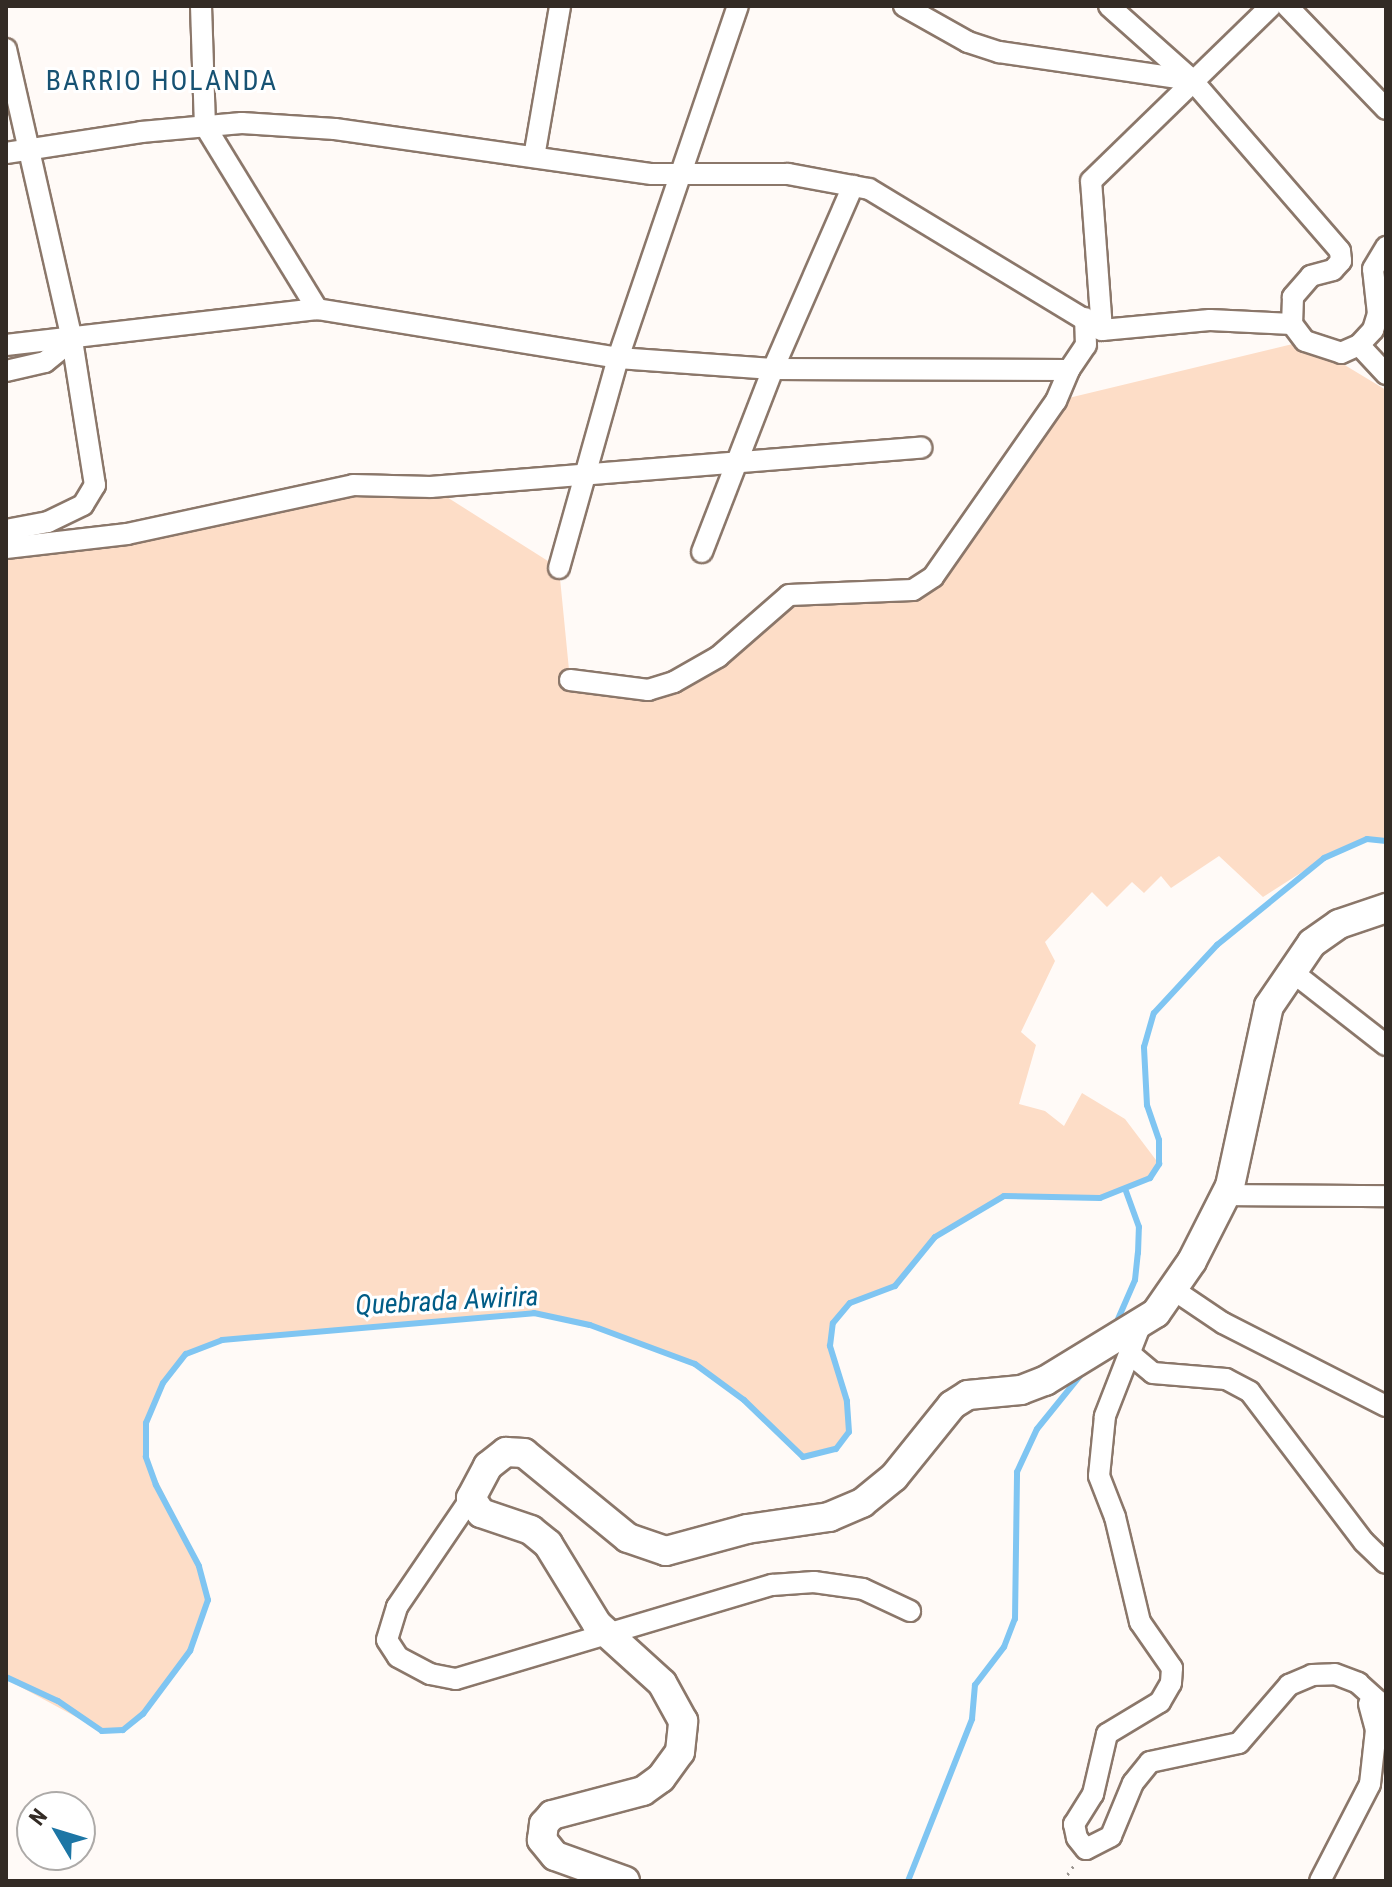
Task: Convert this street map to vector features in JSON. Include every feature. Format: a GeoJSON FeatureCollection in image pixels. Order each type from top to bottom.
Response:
{"type":"FeatureCollection","features":[{"type":"Feature","properties":{"kind":"street"},"geometry":{"type":"LineString","coordinates":[[201,6],[205,126],[317,309]]}},
{"type":"Feature","properties":{"kind":"street"},"geometry":{"type":"LineString","coordinates":[[534,157],[560,6]]}},
{"type":"Feature","properties":{"kind":"street"},"geometry":{"type":"LineString","coordinates":[[559,568],[588,475],[618,358],[738,6]]}},
{"type":"Feature","properties":{"kind":"street"},"geometry":{"type":"LineString","coordinates":[[904,6],[968,42],[999,52],[1192,80]]}},
{"type":"Feature","properties":{"kind":"street"},"geometry":{"type":"LineString","coordinates":[[1109,6],[1192,80],[1340,251],[1341,261],[1333,270],[1311,276],[1293,297],[1292,324],[1305,341],[1321,349],[1341,353],[1359,345],[1378,314],[1373,269],[1386,247]]}},
{"type":"Feature","properties":{"kind":"street"},"geometry":{"type":"LineString","coordinates":[[570,680],[648,690],[674,682],[718,657],[789,595],[913,590],[933,577],[955,550],[1020,447],[1056,401],[1069,370],[1086,345],[1093,324],[1091,181],[1271,6]]}},
{"type":"Feature","properties":{"kind":"street"},"geometry":{"type":"LineString","coordinates":[[1287,6],[1386,109]]}},
{"type":"Feature","properties":{"kind":"street"},"geometry":{"type":"LineString","coordinates":[[6,49],[72,340],[95,485],[83,505],[48,522],[6,530]]}},
{"type":"Feature","properties":{"kind":"street"},"geometry":{"type":"LineString","coordinates":[[6,153],[29,146],[205,126],[335,129],[680,174],[788,174],[869,189],[1093,324],[1210,320],[1292,324]]}},
{"type":"Feature","properties":{"kind":"street"},"geometry":{"type":"LineString","coordinates":[[702,552],[773,369],[853,186]]}},
{"type":"Feature","properties":{"kind":"street"},"geometry":{"type":"LineString","coordinates":[[6,345],[45,336],[72,340],[227,316],[317,309],[618,358],[773,369],[1069,370]]}},
{"type":"Feature","properties":{"kind":"street"},"geometry":{"type":"LineString","coordinates":[[6,371],[45,362],[72,340]]}},
{"type":"Feature","properties":{"kind":"street"},"geometry":{"type":"LineString","coordinates":[[1359,345],[1386,374]]}},
{"type":"Feature","properties":{"kind":"street"},"geometry":{"type":"LineString","coordinates":[[6,548],[127,534],[353,485],[431,487],[921,448]]}},
{"type":"Feature","properties":{"kind":"street"},"geometry":{"type":"LineString","coordinates":[[910,1611],[863,1589],[814,1582],[772,1585],[605,1632],[456,1679],[430,1674],[398,1657],[387,1640],[397,1607],[497,1456],[515,1451],[534,1460],[628,1538],[650,1548],[684,1549],[747,1529],[829,1517],[876,1492],[939,1416],[968,1395],[1021,1390],[1045,1381],[1140,1326],[1174,1290],[1226,1195],[1269,1006],[1290,970],[1312,943],[1339,924],[1386,908]]}},
{"type":"Feature","properties":{"kind":"street"},"geometry":{"type":"LineString","coordinates":[[1290,970],[1386,1045]]}},
{"type":"Feature","properties":{"kind":"street"},"geometry":{"type":"LineString","coordinates":[[1226,1195],[1386,1196]]}},
{"type":"Feature","properties":{"kind":"street"},"geometry":{"type":"LineString","coordinates":[[1174,1290],[1236,1330],[1386,1406]]}},
{"type":"Feature","properties":{"kind":"street"},"geometry":{"type":"LineString","coordinates":[[1140,1326],[1105,1416],[1099,1476],[1115,1517],[1140,1622],[1172,1668],[1171,1683],[1160,1702],[1107,1734],[1093,1794],[1074,1824],[1077,1838],[1086,1849],[1103,1844],[1150,1762],[1239,1743],[1289,1685],[1312,1675],[1335,1674],[1364,1689],[1386,1721]]}},
{"type":"Feature","properties":{"kind":"street"},"geometry":{"type":"LineString","coordinates":[[1129,1353],[1153,1373],[1226,1379],[1250,1392],[1364,1542],[1386,1563]]}},
{"type":"Feature","properties":{"kind":"street"},"geometry":{"type":"LineString","coordinates":[[471,1498],[481,1513],[531,1530],[548,1544],[605,1632],[662,1683],[683,1721],[680,1752],[661,1778],[643,1791],[552,1815],[544,1824],[542,1840],[555,1856],[625,1881]]}},
{"type":"Feature","properties":{"kind":"street"},"geometry":{"type":"LineString","coordinates":[[1320,1881],[1336,1858],[1370,1784],[1376,1730],[1364,1689]]}},
{"type":"Feature","properties":{"kind":"street"},"geometry":{"type":"LineString","coordinates":[[1335,1881],[1336,1858]]}},
{"type":"Feature","properties":{"kind":"shaded area"},"geometry":{"type":"Polygon","coordinates":[[[1305,341],[1386,390],[1386,840],[1367,839],[1324,858],[1263,897],[1219,856],[1171,888],[1161,876],[1144,893],[1132,882],[1107,907],[1092,892],[1045,942],[1055,961],[1021,1032],[1036,1045],[1019,1104],[1045,1111],[1064,1126],[1082,1093],[1125,1119],[1159,1164],[1150,1178],[1100,1198],[1003,1196],[935,1237],[895,1286],[850,1303],[833,1323],[830,1346],[847,1401],[849,1432],[836,1449],[803,1457],[744,1400],[695,1364],[590,1325],[534,1313],[222,1340],[186,1354],[163,1383],[146,1423],[146,1457],[199,1566],[208,1600],[190,1651],[143,1714],[123,1730],[102,1731],[6,1679],[6,548],[353,485],[431,487],[559,568],[570,680],[674,682],[773,605],[913,590],[1056,401],[1305,341]]]}},
{"type":"Feature","properties":{"kind":"waterway","name":"Quebrada Awirira"},"geometry":{"type":"LineString","coordinates":[[6,1677],[58,1701],[102,1731],[123,1730],[143,1714],[190,1651],[208,1600],[199,1566],[156,1485],[146,1457],[146,1423],[163,1383],[186,1354],[222,1340],[534,1313],[590,1325],[695,1364],[744,1400],[803,1457],[836,1449],[849,1432],[847,1401],[830,1346],[833,1323],[850,1303],[895,1286],[935,1237],[1004,1196],[1100,1198],[1150,1178],[1159,1164],[1159,1140],[1147,1105],[1144,1047],[1154,1013],[1217,945],[1324,858],[1367,839],[1386,841]]}},
{"type":"Feature","properties":{"kind":"waterway"},"geometry":{"type":"LineString","coordinates":[[1115,1326],[1135,1280],[1138,1253],[1139,1227],[1126,1191]]}},
{"type":"Feature","properties":{"kind":"waterway"},"geometry":{"type":"LineString","coordinates":[[908,1881],[972,1719],[975,1685],[1004,1647],[1015,1619],[1017,1472],[1037,1429],[1084,1371]]}},
{"type":"Feature","properties":{"kind":"district","name":"BARRIO HOLANDA"},"geometry":{"type":"Point","coordinates":[162,81]}}]}
